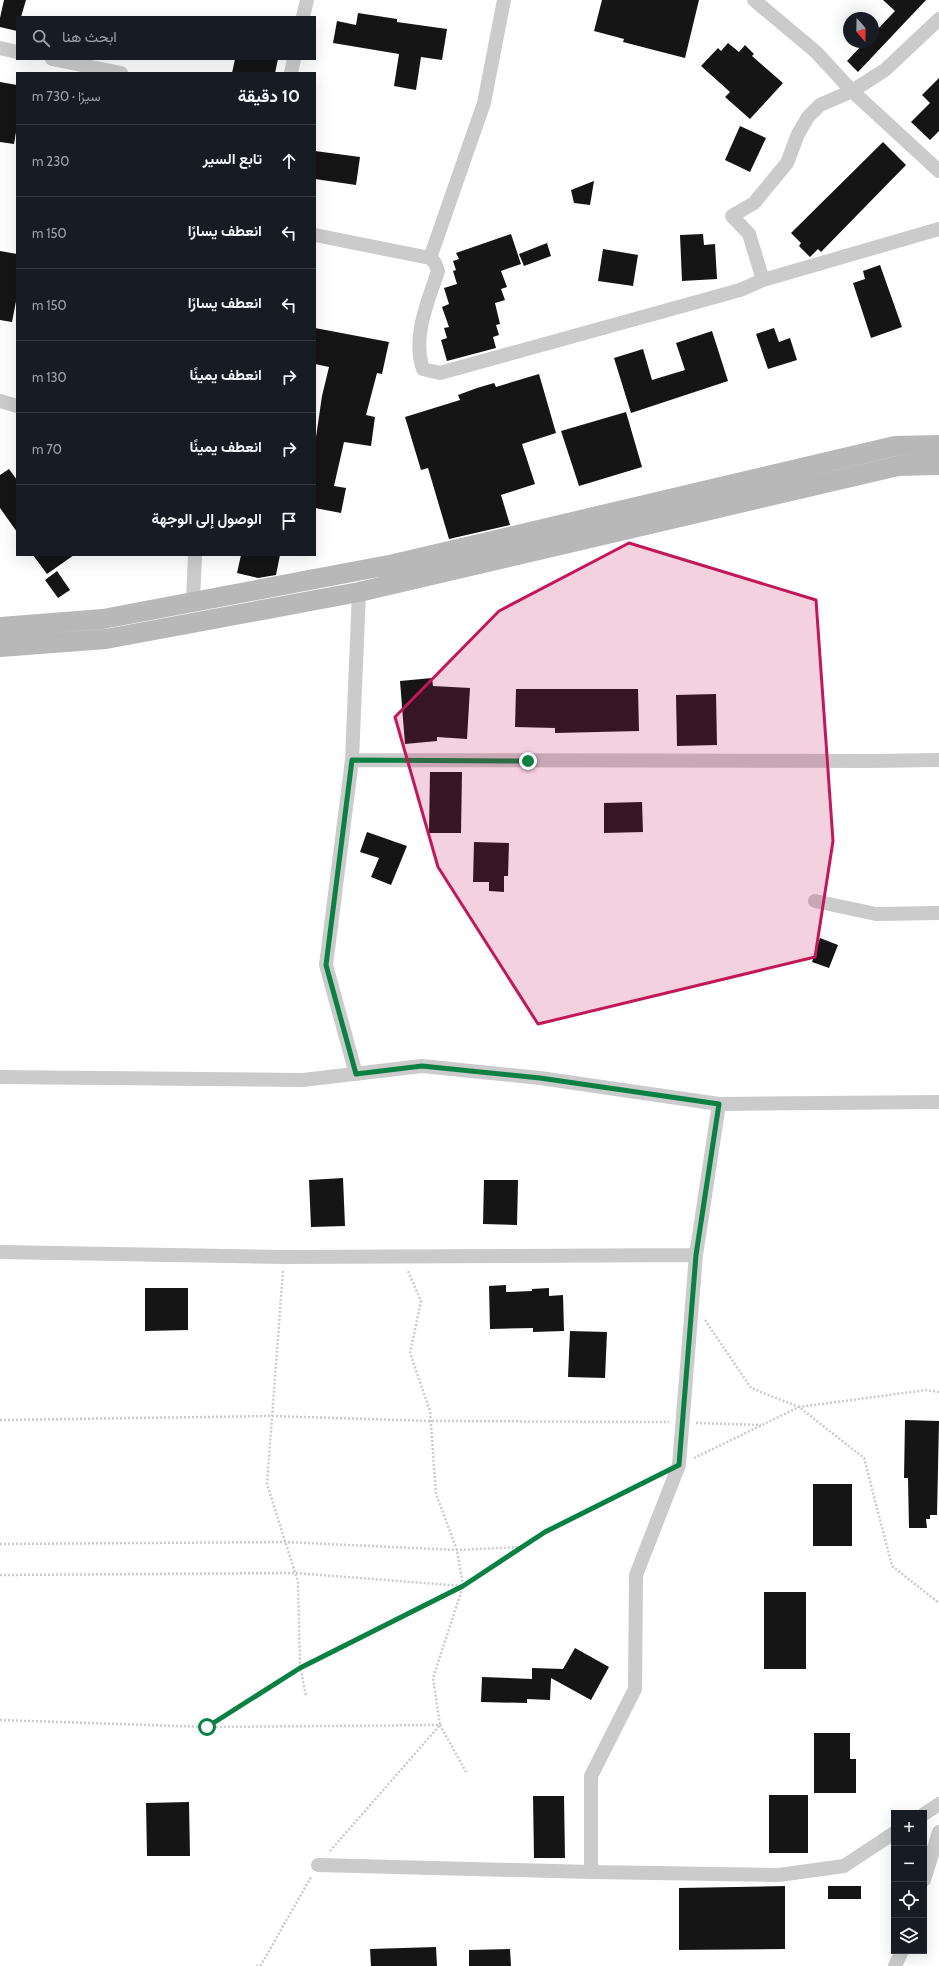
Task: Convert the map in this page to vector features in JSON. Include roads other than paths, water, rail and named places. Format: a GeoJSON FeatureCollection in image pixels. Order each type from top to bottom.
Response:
{"type":"FeatureCollection","features":[{"type":"Feature","properties":{"kind":"street"},"geometry":{"type":"LineString","coordinates":[[303,16],[307,0]]}},
{"type":"Feature","properties":{"kind":"street"},"geometry":{"type":"LineString","coordinates":[[430,258],[484,103],[504,0]]}},
{"type":"Feature","properties":{"kind":"street"},"geometry":{"type":"LineString","coordinates":[[754,0],[816,52],[852,91],[939,171]]}},
{"type":"Feature","properties":{"kind":"street"},"geometry":{"type":"LineString","coordinates":[[763,280],[749,234],[732,216],[754,203],[787,163],[798,134],[808,117],[820,105],[852,91],[885,70],[939,19]]}},
{"type":"Feature","properties":{"kind":"street"},"geometry":{"type":"LineString","coordinates":[[0,48],[16,52]]}},
{"type":"Feature","properties":{"kind":"street"},"geometry":{"type":"LineString","coordinates":[[57,60],[111,72]]}},
{"type":"Feature","properties":{"kind":"street"},"geometry":{"type":"LineString","coordinates":[[290,72],[294,60]]}},
{"type":"Feature","properties":{"kind":"street"},"geometry":{"type":"LineString","coordinates":[[316,235],[430,258],[435,263],[438,271],[421,326],[419,357],[423,369],[440,373],[740,290],[763,280],[939,228]]}},
{"type":"Feature","properties":{"kind":"street"},"geometry":{"type":"LineString","coordinates":[[1,402],[16,406]]}},
{"type":"Feature","properties":{"kind":"street"},"geometry":{"type":"LineString","coordinates":[[0,627],[103,619],[394,564],[895,446],[939,445]]}},
{"type":"Feature","properties":{"kind":"street"},"geometry":{"type":"LineString","coordinates":[[0,647],[106,639],[359,592],[898,466],[939,465]]}},
{"type":"Feature","properties":{"kind":"street"},"geometry":{"type":"LineString","coordinates":[[193,602],[195,556]]}},
{"type":"Feature","properties":{"kind":"street"},"geometry":{"type":"LineString","coordinates":[[356,1074],[326,965],[352,760],[359,592]]}},
{"type":"Feature","properties":{"kind":"street"},"geometry":{"type":"LineString","coordinates":[[352,760],[939,760]]}},
{"type":"Feature","properties":{"kind":"street"},"geometry":{"type":"LineString","coordinates":[[815,901],[876,914],[939,914]]}},
{"type":"Feature","properties":{"kind":"street"},"geometry":{"type":"LineString","coordinates":[[0,1077],[302,1080],[422,1066],[540,1078],[719,1104],[939,1102]]}},
{"type":"Feature","properties":{"kind":"street"},"geometry":{"type":"LineString","coordinates":[[590,1872],[591,1776],[635,1689],[636,1575],[679,1465],[696,1255],[719,1104]]}},
{"type":"Feature","properties":{"kind":"street"},"geometry":{"type":"LineString","coordinates":[[0,1252],[284,1257],[696,1255]]}},
{"type":"Feature","properties":{"kind":"street"},"geometry":{"type":"LineString","coordinates":[[927,1812],[939,1804]]}},
{"type":"Feature","properties":{"kind":"street"},"geometry":{"type":"LineString","coordinates":[[927,1870],[939,1832]]}},
{"type":"Feature","properties":{"kind":"street"},"geometry":{"type":"LineString","coordinates":[[318,1865],[779,1875],[844,1866],[891,1835]]}},
{"type":"Feature","properties":{"kind":"street"},"geometry":{"type":"LineString","coordinates":[[895,1966],[901,1954]]}}]}
